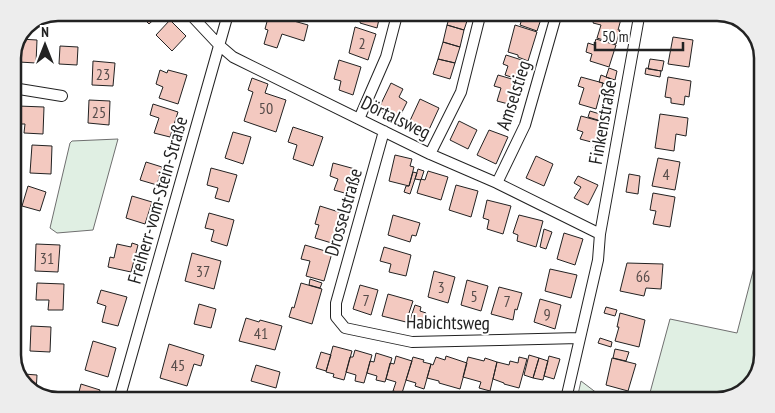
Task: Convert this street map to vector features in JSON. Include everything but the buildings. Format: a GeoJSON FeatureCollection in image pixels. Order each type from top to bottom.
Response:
{"type":"FeatureCollection","features":[{"type":"Feature","properties":{"kind":"street"},"geometry":{"type":"LineString","coordinates":[[359,119],[386,57],[395,21]]}},
{"type":"Feature","properties":{"kind":"street"},"geometry":{"type":"LineString","coordinates":[[430,154],[461,92],[479,21]]}},
{"type":"Feature","properties":{"kind":"street","name":"Amselstieg"},"geometry":{"type":"LineString","coordinates":[[496,183],[525,125],[555,21]]}},
{"type":"Feature","properties":{"kind":"street","name":"Finkenstraße"},"geometry":{"type":"LineString","coordinates":[[600,234],[638,21]]}},
{"type":"Feature","properties":{"kind":"street","name":"Dörtalsweg"},"geometry":{"type":"LineString","coordinates":[[197,22],[233,57],[430,154],[496,183],[600,234]]}},
{"type":"Feature","properties":{"kind":"street","name":"Freiherr-vom-Stein-Straße"},"geometry":{"type":"LineString","coordinates":[[121,392],[226,22]]}},
{"type":"Feature","properties":{"kind":"street"},"geometry":{"type":"LineString","coordinates":[[21,89],[62,96]]}},
{"type":"Feature","properties":{"kind":"street","name":"Drosselstraße"},"geometry":{"type":"LineString","coordinates":[[336,303],[384,131]]}},
{"type":"Feature","properties":{"kind":"street"},"geometry":{"type":"LineString","coordinates":[[568,392],[598,260],[600,234]]}},
{"type":"Feature","properties":{"kind":"street","name":"Habichtsweg"},"geometry":{"type":"LineString","coordinates":[[336,303],[336,317],[344,328],[412,342],[579,338]]}},
{"type":"Feature","properties":{"kind":"green space"},"geometry":{"type":"Polygon","coordinates":[[[118,139],[93,230],[57,233],[50,228],[70,143],[72,141],[118,139]]]}},
{"type":"Feature","properties":{"kind":"green space"},"geometry":{"type":"Polygon","coordinates":[[[754,267],[754,355],[750,371],[745,379],[735,387],[717,392],[650,392],[670,319],[737,333],[754,267]]]}},
{"type":"Feature","properties":{"kind":"green space"},"geometry":{"type":"Polygon","coordinates":[[[581,381],[595,392],[579,392],[581,381]]]}}]}
